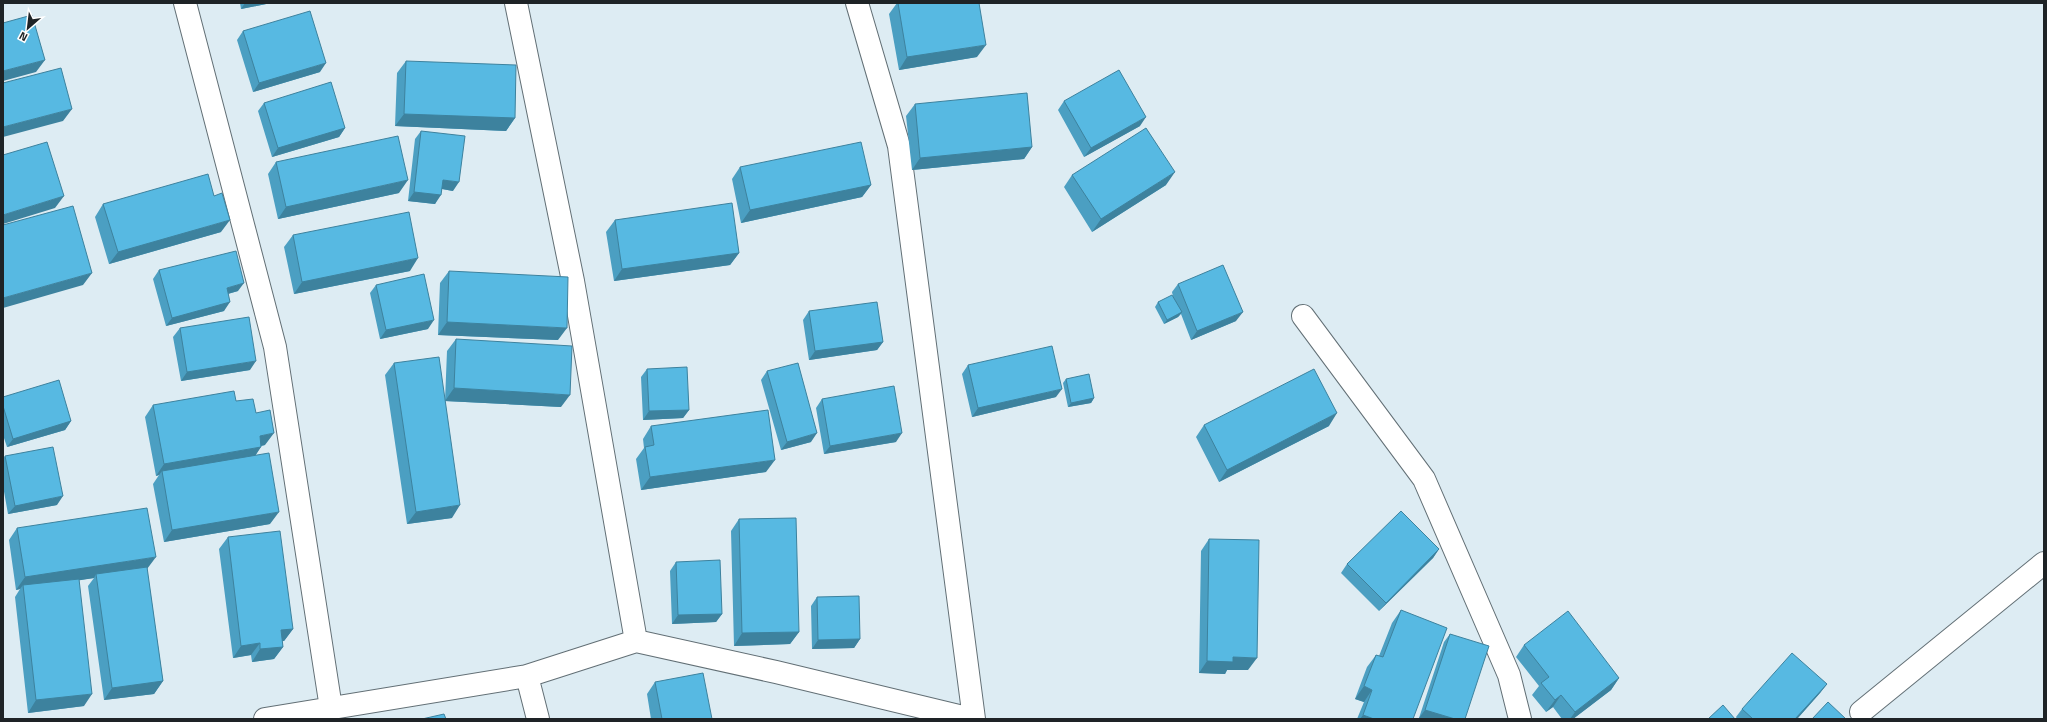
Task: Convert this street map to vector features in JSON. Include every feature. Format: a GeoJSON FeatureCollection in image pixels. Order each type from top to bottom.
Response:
{"type":"FeatureCollection","features":[{"type":"Feature","properties":{"kind":"street"},"geometry":{"type":"LineString","coordinates":[[185,3],[275,347],[331,708]]}},
{"type":"Feature","properties":{"kind":"street"},"geometry":{"type":"LineString","coordinates":[[516,3],[573,281],[636,642]]}},
{"type":"Feature","properties":{"kind":"street"},"geometry":{"type":"LineString","coordinates":[[857,3],[899,146],[974,719]]}},
{"type":"Feature","properties":{"kind":"street"},"geometry":{"type":"LineString","coordinates":[[1302,316],[1424,479],[1509,676],[1519,719]]}},
{"type":"Feature","properties":{"kind":"street"},"geometry":{"type":"LineString","coordinates":[[1861,712],[2044,563]]}},
{"type":"Feature","properties":{"kind":"street"},"geometry":{"type":"LineString","coordinates":[[265,719],[527,676],[636,642],[776,672],[971,719]]}},
{"type":"Feature","properties":{"kind":"street"},"geometry":{"type":"LineString","coordinates":[[527,676],[538,719]]}},
{"type":"Feature","properties":{"kind":"building"},"geometry":{"type":"Polygon","coordinates":[[[898,3],[979,3],[986,45],[907,57],[898,3]]]}},
{"type":"Feature","properties":{"kind":"building"},"geometry":{"type":"Polygon","coordinates":[[[310,11],[326,63],[259,83],[243,31],[310,11]]]}},
{"type":"Feature","properties":{"kind":"building"},"geometry":{"type":"Polygon","coordinates":[[[32,15],[45,60],[3,71],[3,23],[32,15]]]}},
{"type":"Feature","properties":{"kind":"building"},"geometry":{"type":"Polygon","coordinates":[[[406,61],[516,65],[515,118],[404,114],[406,61]]]}},
{"type":"Feature","properties":{"kind":"building"},"geometry":{"type":"Polygon","coordinates":[[[61,68],[72,109],[3,127],[3,83],[61,68]]]}},
{"type":"Feature","properties":{"kind":"building"},"geometry":{"type":"Polygon","coordinates":[[[1119,70],[1146,117],[1091,148],[1064,101],[1119,70]]]}},
{"type":"Feature","properties":{"kind":"building"},"geometry":{"type":"Polygon","coordinates":[[[331,82],[345,128],[278,148],[264,103],[331,82]]]}},
{"type":"Feature","properties":{"kind":"building"},"geometry":{"type":"Polygon","coordinates":[[[1027,93],[1032,147],[920,158],[915,104],[1027,93]]]}},
{"type":"Feature","properties":{"kind":"building"},"geometry":{"type":"Polygon","coordinates":[[[1146,128],[1175,172],[1101,219],[1072,175],[1146,128]]]}},
{"type":"Feature","properties":{"kind":"building"},"geometry":{"type":"Polygon","coordinates":[[[421,131],[465,136],[459,182],[443,180],[441,195],[414,192],[421,131]]]}},
{"type":"Feature","properties":{"kind":"building"},"geometry":{"type":"Polygon","coordinates":[[[398,136],[408,180],[286,207],[276,162],[398,136]]]}},
{"type":"Feature","properties":{"kind":"building"},"geometry":{"type":"Polygon","coordinates":[[[47,142],[64,196],[3,215],[3,155],[47,142]]]}},
{"type":"Feature","properties":{"kind":"building"},"geometry":{"type":"Polygon","coordinates":[[[861,142],[871,185],[750,210],[740,167],[861,142]]]}},
{"type":"Feature","properties":{"kind":"building"},"geometry":{"type":"Polygon","coordinates":[[[208,174],[214,196],[222,193],[230,220],[118,252],[103,204],[208,174]]]}},
{"type":"Feature","properties":{"kind":"building"},"geometry":{"type":"Polygon","coordinates":[[[732,203],[739,253],[622,269],[615,220],[732,203]]]}},
{"type":"Feature","properties":{"kind":"building"},"geometry":{"type":"Polygon","coordinates":[[[73,206],[92,273],[3,298],[3,225],[73,206]]]}},
{"type":"Feature","properties":{"kind":"building"},"geometry":{"type":"Polygon","coordinates":[[[409,212],[418,258],[302,282],[293,235],[409,212]]]}},
{"type":"Feature","properties":{"kind":"building"},"geometry":{"type":"Polygon","coordinates":[[[236,251],[244,283],[227,288],[230,302],[172,318],[159,270],[236,251]]]}},
{"type":"Feature","properties":{"kind":"building"},"geometry":{"type":"Polygon","coordinates":[[[1223,265],[1243,312],[1197,331],[1178,284],[1223,265]]]}},
{"type":"Feature","properties":{"kind":"building"},"geometry":{"type":"Polygon","coordinates":[[[449,271],[568,277],[567,328],[447,322],[449,271]]]}},
{"type":"Feature","properties":{"kind":"building"},"geometry":{"type":"Polygon","coordinates":[[[424,274],[434,320],[386,330],[376,285],[424,274]]]}},
{"type":"Feature","properties":{"kind":"building"},"geometry":{"type":"Polygon","coordinates":[[[1172,295],[1182,312],[1167,320],[1158,302],[1172,295]]]}},
{"type":"Feature","properties":{"kind":"building"},"geometry":{"type":"Polygon","coordinates":[[[877,302],[883,342],[815,351],[809,311],[877,302]]]}},
{"type":"Feature","properties":{"kind":"building"},"geometry":{"type":"Polygon","coordinates":[[[249,317],[256,361],[187,372],[180,328],[249,317]]]}},
{"type":"Feature","properties":{"kind":"building"},"geometry":{"type":"Polygon","coordinates":[[[456,339],[572,346],[570,395],[454,388],[456,339]]]}},
{"type":"Feature","properties":{"kind":"building"},"geometry":{"type":"Polygon","coordinates":[[[1052,346],[1062,389],[978,408],[968,365],[1052,346]]]}},
{"type":"Feature","properties":{"kind":"building"},"geometry":{"type":"Polygon","coordinates":[[[439,357],[460,505],[416,512],[394,363],[439,357]]]}},
{"type":"Feature","properties":{"kind":"building"},"geometry":{"type":"Polygon","coordinates":[[[798,363],[817,433],[787,442],[767,371],[798,363]]]}},
{"type":"Feature","properties":{"kind":"building"},"geometry":{"type":"Polygon","coordinates":[[[687,367],[689,410],[649,411],[647,369],[687,367]]]}},
{"type":"Feature","properties":{"kind":"building"},"geometry":{"type":"Polygon","coordinates":[[[1314,369],[1337,413],[1227,470],[1204,425],[1314,369]]]}},
{"type":"Feature","properties":{"kind":"building"},"geometry":{"type":"Polygon","coordinates":[[[1089,374],[1094,398],[1071,403],[1066,379],[1089,374]]]}},
{"type":"Feature","properties":{"kind":"building"},"geometry":{"type":"Polygon","coordinates":[[[59,380],[71,421],[13,439],[3,406],[3,397],[59,380]]]}},
{"type":"Feature","properties":{"kind":"building"},"geometry":{"type":"Polygon","coordinates":[[[894,386],[902,433],[830,446],[822,399],[894,386]]]}},
{"type":"Feature","properties":{"kind":"building"},"geometry":{"type":"Polygon","coordinates":[[[234,391],[236,401],[253,399],[256,413],[270,410],[274,433],[260,436],[261,447],[164,464],[153,405],[234,391]]]}},
{"type":"Feature","properties":{"kind":"building"},"geometry":{"type":"Polygon","coordinates":[[[768,410],[775,460],[650,477],[645,447],[654,445],[651,426],[768,410]]]}},
{"type":"Feature","properties":{"kind":"building"},"geometry":{"type":"Polygon","coordinates":[[[53,447],[63,496],[15,506],[5,456],[53,447]]]}},
{"type":"Feature","properties":{"kind":"building"},"geometry":{"type":"Polygon","coordinates":[[[269,453],[279,512],[172,530],[162,471],[269,453]]]}},
{"type":"Feature","properties":{"kind":"building"},"geometry":{"type":"Polygon","coordinates":[[[147,508],[156,557],[25,577],[17,528],[147,508]]]}},
{"type":"Feature","properties":{"kind":"building"},"geometry":{"type":"Polygon","coordinates":[[[1401,511],[1439,549],[1386,603],[1347,564],[1401,511]]]}},
{"type":"Feature","properties":{"kind":"building"},"geometry":{"type":"Polygon","coordinates":[[[796,518],[799,632],[742,633],[739,519],[796,518]]]}},
{"type":"Feature","properties":{"kind":"building"},"geometry":{"type":"Polygon","coordinates":[[[280,531],[293,629],[281,630],[283,647],[260,649],[260,643],[241,646],[228,537],[280,531]]]}},
{"type":"Feature","properties":{"kind":"building"},"geometry":{"type":"Polygon","coordinates":[[[1209,539],[1259,540],[1257,658],[1233,657],[1233,662],[1207,661],[1209,539]]]}},
{"type":"Feature","properties":{"kind":"building"},"geometry":{"type":"Polygon","coordinates":[[[720,560],[722,614],[678,615],[676,562],[720,560]]]}},
{"type":"Feature","properties":{"kind":"building"},"geometry":{"type":"Polygon","coordinates":[[[147,567],[163,681],[112,688],[96,574],[147,567]]]}},
{"type":"Feature","properties":{"kind":"building"},"geometry":{"type":"Polygon","coordinates":[[[79,579],[92,694],[36,700],[23,585],[79,579]]]}},
{"type":"Feature","properties":{"kind":"building"},"geometry":{"type":"Polygon","coordinates":[[[859,596],[860,639],[818,640],[817,597],[859,596]]]}},
{"type":"Feature","properties":{"kind":"building"},"geometry":{"type":"Polygon","coordinates":[[[1401,610],[1447,628],[1413,719],[1374,719],[1363,715],[1372,690],[1364,686],[1376,655],[1383,657],[1401,610]]]}},
{"type":"Feature","properties":{"kind":"building"},"geometry":{"type":"Polygon","coordinates":[[[1568,611],[1619,678],[1575,712],[1561,695],[1555,700],[1541,683],[1549,677],[1524,645],[1568,611]]]}},
{"type":"Feature","properties":{"kind":"building"},"geometry":{"type":"Polygon","coordinates":[[[1450,634],[1489,646],[1465,719],[1455,719],[1425,710],[1450,634]]]}},
{"type":"Feature","properties":{"kind":"building"},"geometry":{"type":"Polygon","coordinates":[[[1792,653],[1827,684],[1795,719],[1753,719],[1742,709],[1792,653]]]}},
{"type":"Feature","properties":{"kind":"building"},"geometry":{"type":"Polygon","coordinates":[[[703,673],[712,719],[662,719],[655,682],[703,673]]]}},
{"type":"Feature","properties":{"kind":"building"},"geometry":{"type":"Polygon","coordinates":[[[1828,702],[1846,719],[1812,719],[1828,702]]]}},
{"type":"Feature","properties":{"kind":"building"},"geometry":{"type":"Polygon","coordinates":[[[1723,705],[1735,719],[1708,719],[1723,705]]]}},
{"type":"Feature","properties":{"kind":"building"},"geometry":{"type":"Polygon","coordinates":[[[444,714],[446,719],[422,719],[444,714]]]}}]}
